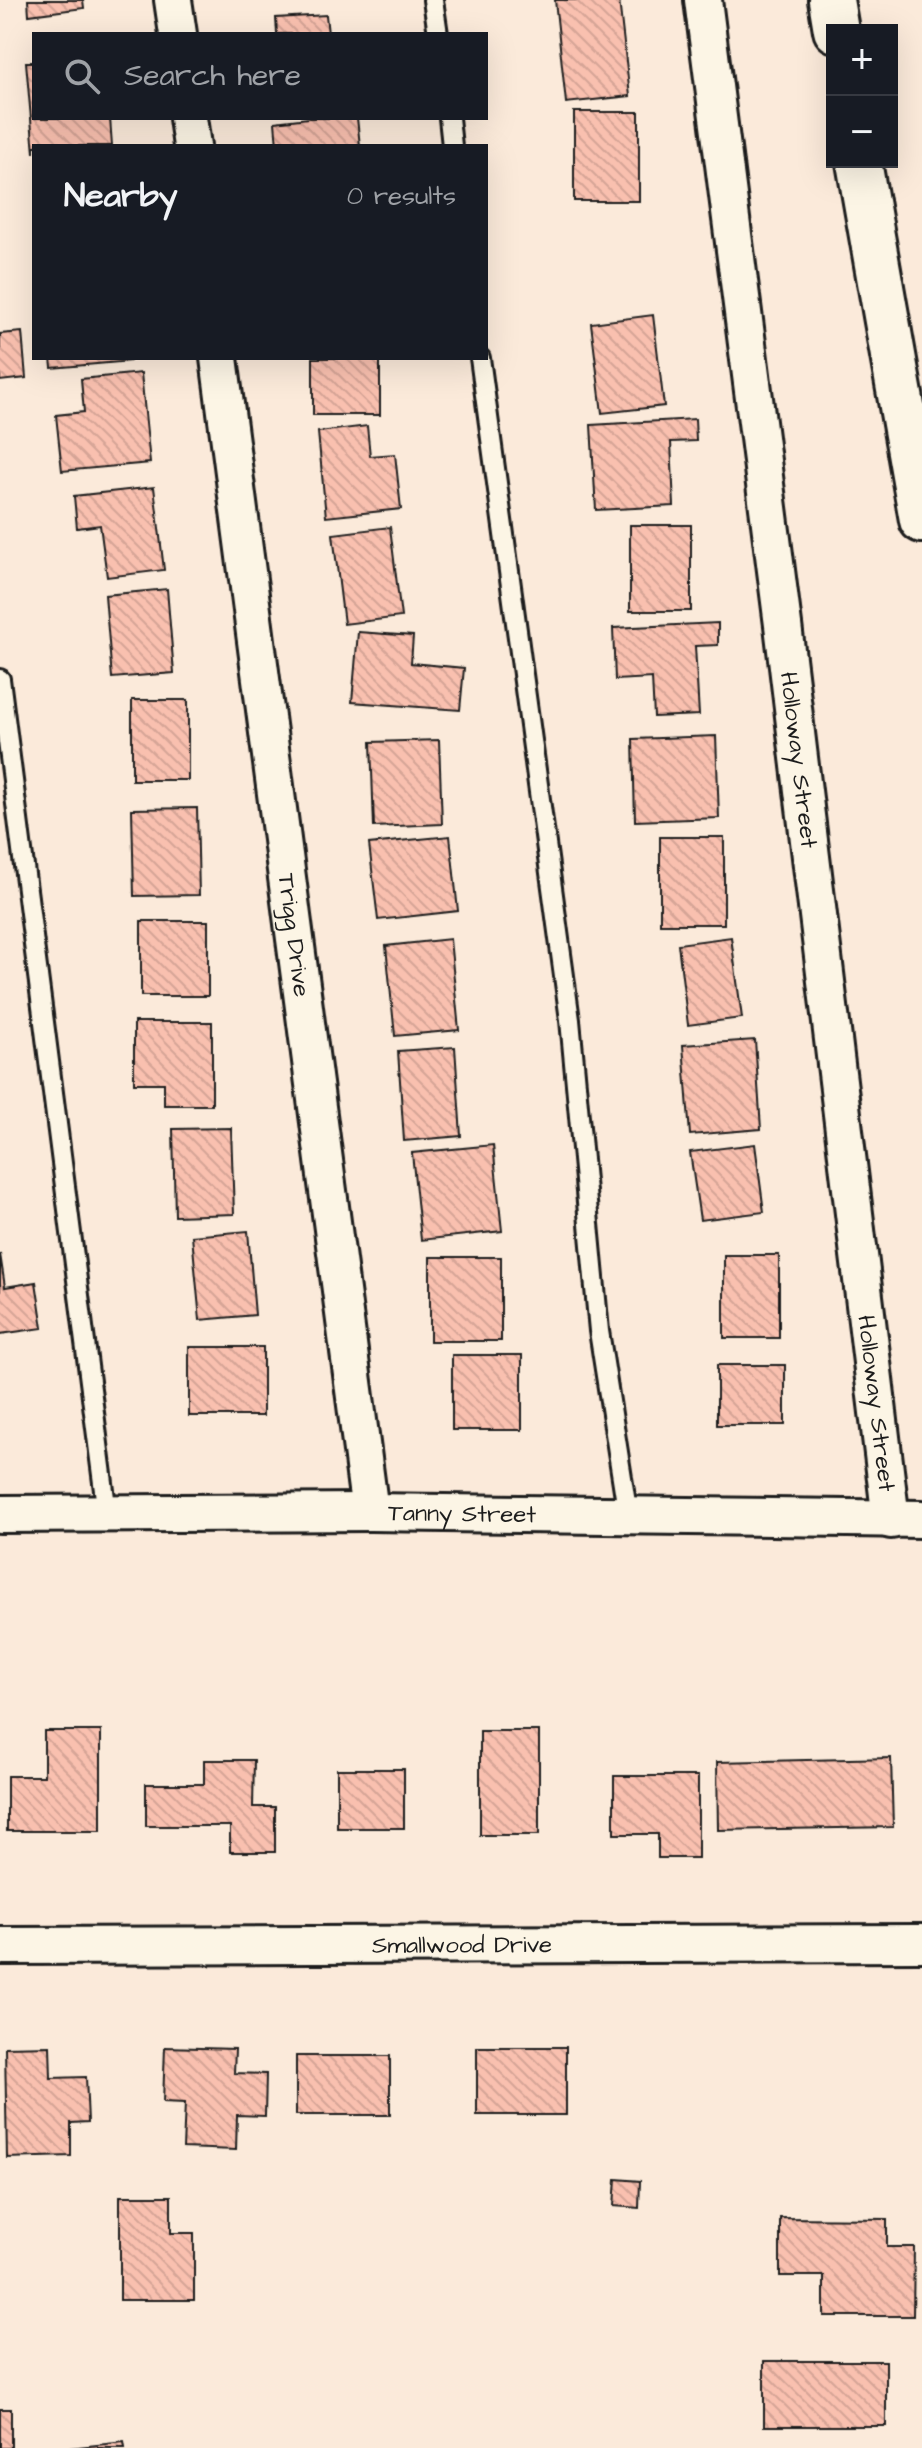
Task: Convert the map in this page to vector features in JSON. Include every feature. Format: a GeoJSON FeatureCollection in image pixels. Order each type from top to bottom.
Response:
{"type":"FeatureCollection","features":[{"type":"Feature","properties":{"kind":"main road"},"geometry":{"type":"LineString","coordinates":[[831,0],[835,24]]}},
{"type":"Feature","properties":{"kind":"main road"},"geometry":{"type":"LineString","coordinates":[[860,168],[922,520]]}},
{"type":"Feature","properties":{"kind":"street"},"geometry":{"type":"LineString","coordinates":[[173,0],[178,32]]}},
{"type":"Feature","properties":{"kind":"street","name":"Holloway Street"},"geometry":{"type":"LineString","coordinates":[[703,0],[785,641],[907,1520]]}},
{"type":"Feature","properties":{"kind":"street"},"geometry":{"type":"LineString","coordinates":[[188,120],[192,144]]}},
{"type":"Feature","properties":{"kind":"street","name":"Trigg Drive"},"geometry":{"type":"LineString","coordinates":[[219,360],[370,1512]]}},
{"type":"Feature","properties":{"kind":"street","name":"Tanny Street"},"geometry":{"type":"LineString","coordinates":[[0,1514],[370,1512],[907,1520]]}},
{"type":"Feature","properties":{"kind":"street","name":"Smallwood Drive"},"geometry":{"type":"LineString","coordinates":[[0,1946],[922,1943]]}},
{"type":"Feature","properties":{"kind":"lane"},"geometry":{"type":"LineString","coordinates":[[433,0],[438,32]]}},
{"type":"Feature","properties":{"kind":"lane"},"geometry":{"type":"LineString","coordinates":[[449,120],[452,144]]}},
{"type":"Feature","properties":{"kind":"lane"},"geometry":{"type":"LineString","coordinates":[[480,360],[570,1020],[599,1331],[628,1516]]}},
{"type":"Feature","properties":{"kind":"lane"},"geometry":{"type":"LineString","coordinates":[[0,679],[107,1514]]}},
{"type":"Feature","properties":{"kind":"building"},"geometry":{"type":"Polygon","coordinates":[[[28,0],[83,0],[84,8],[29,15],[28,0]]]}},
{"type":"Feature","properties":{"kind":"building"},"geometry":{"type":"Polygon","coordinates":[[[555,0],[619,0],[630,96],[566,103],[555,0]]]}},
{"type":"Feature","properties":{"kind":"building"},"geometry":{"type":"Polygon","coordinates":[[[326,15],[328,32],[277,32],[276,18],[326,15]]]}},
{"type":"Feature","properties":{"kind":"building"},"geometry":{"type":"Polygon","coordinates":[[[26,62],[32,62],[32,120],[110,120],[112,144],[33,144],[26,62]]]}},
{"type":"Feature","properties":{"kind":"building"},"geometry":{"type":"Polygon","coordinates":[[[574,112],[639,112],[639,201],[574,201],[574,112]]]}},
{"type":"Feature","properties":{"kind":"building"},"geometry":{"type":"Polygon","coordinates":[[[357,120],[360,144],[277,144],[275,122],[357,120]]]}},
{"type":"Feature","properties":{"kind":"building"},"geometry":{"type":"Polygon","coordinates":[[[653,315],[664,406],[602,413],[591,323],[653,315]]]}},
{"type":"Feature","properties":{"kind":"building"},"geometry":{"type":"Polygon","coordinates":[[[22,332],[26,378],[0,381],[0,334],[22,332]]]}},
{"type":"Feature","properties":{"kind":"building"},"geometry":{"type":"Polygon","coordinates":[[[51,360],[130,360],[130,361],[52,368],[51,360]]]}},
{"type":"Feature","properties":{"kind":"building"},"geometry":{"type":"Polygon","coordinates":[[[313,360],[380,360],[380,415],[313,415],[313,360]]]}},
{"type":"Feature","properties":{"kind":"building"},"geometry":{"type":"Polygon","coordinates":[[[141,373],[150,463],[62,471],[56,415],[84,412],[81,379],[141,373]]]}},
{"type":"Feature","properties":{"kind":"building"},"geometry":{"type":"Polygon","coordinates":[[[695,419],[696,441],[671,442],[674,506],[596,510],[591,425],[695,419]]]}},
{"type":"Feature","properties":{"kind":"building"},"geometry":{"type":"Polygon","coordinates":[[[367,426],[370,456],[395,454],[401,509],[326,517],[318,432],[367,426]]]}},
{"type":"Feature","properties":{"kind":"building"},"geometry":{"type":"Polygon","coordinates":[[[154,487],[164,570],[107,577],[100,525],[77,528],[74,496],[154,487]]]}},
{"type":"Feature","properties":{"kind":"building"},"geometry":{"type":"Polygon","coordinates":[[[630,525],[691,525],[691,611],[630,611],[630,525]]]}},
{"type":"Feature","properties":{"kind":"building"},"geometry":{"type":"Polygon","coordinates":[[[390,527],[401,617],[344,624],[333,534],[390,527]]]}},
{"type":"Feature","properties":{"kind":"building"},"geometry":{"type":"Polygon","coordinates":[[[167,589],[174,673],[112,678],[105,595],[167,589]]]}},
{"type":"Feature","properties":{"kind":"building"},"geometry":{"type":"Polygon","coordinates":[[[718,623],[718,645],[695,646],[699,715],[654,717],[652,678],[615,680],[613,628],[718,623]]]}},
{"type":"Feature","properties":{"kind":"building"},"geometry":{"type":"Polygon","coordinates":[[[358,632],[413,636],[411,663],[464,668],[460,710],[352,702],[358,632]]]}},
{"type":"Feature","properties":{"kind":"building"},"geometry":{"type":"Polygon","coordinates":[[[132,700],[188,700],[188,780],[132,780],[132,700]]]}},
{"type":"Feature","properties":{"kind":"building"},"geometry":{"type":"Polygon","coordinates":[[[716,736],[719,818],[635,821],[633,739],[716,736]]]}},
{"type":"Feature","properties":{"kind":"building"},"geometry":{"type":"Polygon","coordinates":[[[439,740],[442,824],[374,827],[371,742],[439,740]]]}},
{"type":"Feature","properties":{"kind":"building"},"geometry":{"type":"Polygon","coordinates":[[[197,808],[199,895],[134,896],[132,809],[197,808]]]}},
{"type":"Feature","properties":{"kind":"building"},"geometry":{"type":"Polygon","coordinates":[[[450,836],[458,911],[378,920],[369,844],[450,836]]]}},
{"type":"Feature","properties":{"kind":"building"},"geometry":{"type":"Polygon","coordinates":[[[660,837],[724,837],[724,924],[660,924],[660,837]]]}},
{"type":"Feature","properties":{"kind":"building"},"geometry":{"type":"Polygon","coordinates":[[[141,921],[208,921],[208,996],[141,996],[141,921]]]}},
{"type":"Feature","properties":{"kind":"building"},"geometry":{"type":"Polygon","coordinates":[[[731,937],[742,1018],[688,1025],[678,944],[731,937]]]}},
{"type":"Feature","properties":{"kind":"building"},"geometry":{"type":"Polygon","coordinates":[[[450,939],[459,1030],[395,1036],[386,946],[450,939]]]}},
{"type":"Feature","properties":{"kind":"building"},"geometry":{"type":"Polygon","coordinates":[[[134,1022],[212,1022],[212,1105],[164,1105],[164,1083],[134,1083],[134,1022]]]}},
{"type":"Feature","properties":{"kind":"building"},"geometry":{"type":"Polygon","coordinates":[[[755,1040],[761,1129],[690,1135],[683,1045],[755,1040]]]}},
{"type":"Feature","properties":{"kind":"building"},"geometry":{"type":"Polygon","coordinates":[[[455,1047],[461,1136],[404,1141],[398,1051],[455,1047]]]}},
{"type":"Feature","properties":{"kind":"building"},"geometry":{"type":"Polygon","coordinates":[[[231,1128],[234,1214],[175,1216],[173,1129],[231,1128]]]}},
{"type":"Feature","properties":{"kind":"building"},"geometry":{"type":"Polygon","coordinates":[[[755,1144],[764,1212],[700,1220],[690,1152],[755,1144]]]}},
{"type":"Feature","properties":{"kind":"building"},"geometry":{"type":"Polygon","coordinates":[[[493,1145],[502,1231],[421,1240],[412,1153],[493,1145]]]}},
{"type":"Feature","properties":{"kind":"building"},"geometry":{"type":"Polygon","coordinates":[[[248,1231],[255,1315],[200,1320],[192,1236],[248,1231]]]}},
{"type":"Feature","properties":{"kind":"building"},"geometry":{"type":"Polygon","coordinates":[[[0,1254],[5,1287],[36,1282],[43,1328],[0,1334],[0,1254]]]}},
{"type":"Feature","properties":{"kind":"building"},"geometry":{"type":"Polygon","coordinates":[[[724,1255],[779,1255],[779,1338],[724,1338],[724,1255]]]}},
{"type":"Feature","properties":{"kind":"building"},"geometry":{"type":"Polygon","coordinates":[[[430,1257],[501,1257],[501,1341],[430,1341],[430,1257]]]}},
{"type":"Feature","properties":{"kind":"building"},"geometry":{"type":"Polygon","coordinates":[[[189,1347],[263,1347],[263,1416],[189,1416],[189,1347]]]}},
{"type":"Feature","properties":{"kind":"building"},"geometry":{"type":"Polygon","coordinates":[[[452,1355],[522,1355],[522,1430],[452,1430],[452,1355]]]}},
{"type":"Feature","properties":{"kind":"building"},"geometry":{"type":"Polygon","coordinates":[[[717,1365],[785,1365],[785,1425],[717,1425],[717,1365]]]}},
{"type":"Feature","properties":{"kind":"building"},"geometry":{"type":"Polygon","coordinates":[[[44,1731],[101,1731],[101,1831],[7,1831],[7,1776],[44,1776],[44,1731]]]}},
{"type":"Feature","properties":{"kind":"building"},"geometry":{"type":"Polygon","coordinates":[[[480,1731],[539,1731],[539,1835],[480,1835],[480,1731]]]}},
{"type":"Feature","properties":{"kind":"building"},"geometry":{"type":"Polygon","coordinates":[[[891,1758],[893,1827],[718,1830],[717,1762],[891,1758]]]}},
{"type":"Feature","properties":{"kind":"building"},"geometry":{"type":"Polygon","coordinates":[[[204,1760],[254,1760],[253,1807],[275,1807],[275,1852],[230,1852],[230,1826],[146,1826],[146,1784],[204,1784],[204,1760]]]}},
{"type":"Feature","properties":{"kind":"building"},"geometry":{"type":"Polygon","coordinates":[[[337,1769],[404,1769],[404,1828],[337,1828],[337,1769]]]}},
{"type":"Feature","properties":{"kind":"building"},"geometry":{"type":"Polygon","coordinates":[[[614,1776],[698,1776],[698,1858],[658,1858],[658,1834],[614,1834],[614,1776]]]}},
{"type":"Feature","properties":{"kind":"building"},"geometry":{"type":"Polygon","coordinates":[[[50,2046],[51,2078],[86,2077],[88,2122],[71,2123],[71,2156],[7,2158],[5,2047],[50,2046]]]}},
{"type":"Feature","properties":{"kind":"building"},"geometry":{"type":"Polygon","coordinates":[[[165,2047],[235,2049],[234,2073],[266,2074],[265,2116],[237,2115],[236,2150],[183,2148],[185,2103],[163,2102],[165,2047]]]}},
{"type":"Feature","properties":{"kind":"building"},"geometry":{"type":"Polygon","coordinates":[[[477,2047],[566,2047],[566,2115],[477,2115],[477,2047]]]}},
{"type":"Feature","properties":{"kind":"building"},"geometry":{"type":"Polygon","coordinates":[[[296,2056],[390,2056],[390,2115],[296,2115],[296,2056]]]}},
{"type":"Feature","properties":{"kind":"building"},"geometry":{"type":"Polygon","coordinates":[[[616,2179],[640,2181],[639,2208],[614,2206],[616,2179]]]}},
{"type":"Feature","properties":{"kind":"building"},"geometry":{"type":"Polygon","coordinates":[[[120,2196],[171,2196],[171,2233],[194,2233],[194,2300],[120,2300],[120,2196]]]}},
{"type":"Feature","properties":{"kind":"building"},"geometry":{"type":"Polygon","coordinates":[[[780,2218],[887,2219],[887,2247],[914,2247],[913,2316],[824,2316],[824,2276],[780,2276],[780,2218]]]}},
{"type":"Feature","properties":{"kind":"building"},"geometry":{"type":"Polygon","coordinates":[[[764,2361],[886,2361],[886,2426],[764,2426],[764,2361]]]}},
{"type":"Feature","properties":{"kind":"building"},"geometry":{"type":"Polygon","coordinates":[[[0,2409],[11,2409],[11,2448],[0,2448],[0,2409]]]}},
{"type":"Feature","properties":{"kind":"building"},"geometry":{"type":"Polygon","coordinates":[[[124,2442],[125,2448],[69,2448],[124,2442]]]}}]}
